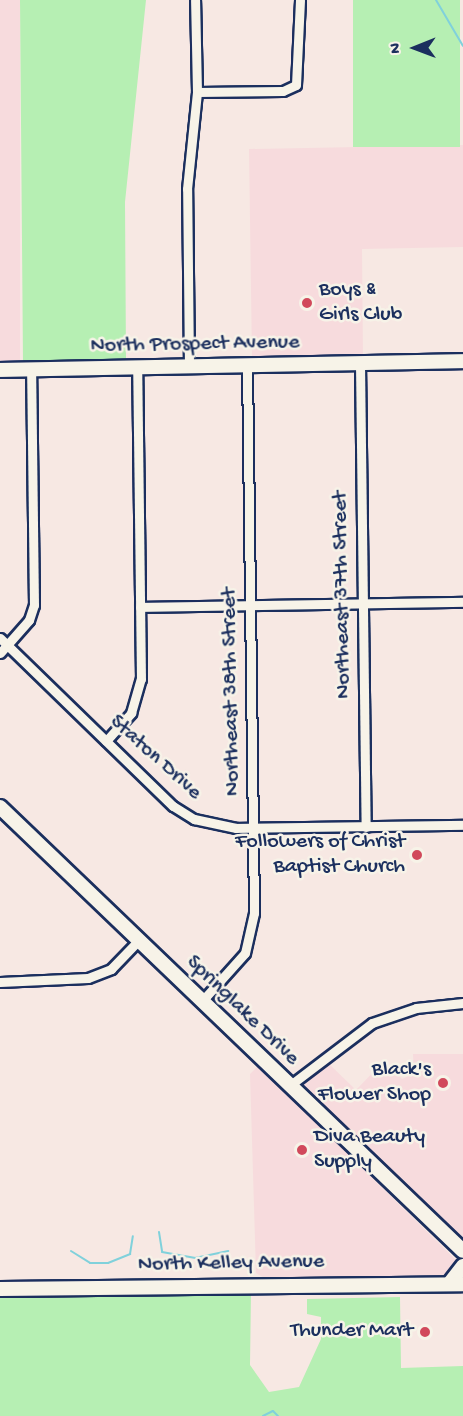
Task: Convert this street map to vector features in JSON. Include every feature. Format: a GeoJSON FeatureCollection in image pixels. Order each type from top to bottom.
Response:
{"type":"FeatureCollection","features":[{"type":"Feature","properties":{"kind":"street"},"geometry":{"type":"LineString","coordinates":[[189,366],[187,189],[197,92],[195,0]]}},
{"type":"Feature","properties":{"kind":"street"},"geometry":{"type":"LineString","coordinates":[[197,92],[283,91],[296,85],[300,0]]}},
{"type":"Feature","properties":{"kind":"street","name":"North Prospect Avenue"},"geometry":{"type":"LineString","coordinates":[[0,370],[463,361]]}},
{"type":"Feature","properties":{"kind":"street","name":"Northeast 37th Street"},"geometry":{"type":"LineString","coordinates":[[360,363],[366,827]]}},
{"type":"Feature","properties":{"kind":"street","name":"Northeast 38th Street"},"geometry":{"type":"LineString","coordinates":[[202,1001],[235,969],[252,935],[253,828],[247,364]]}},
{"type":"Feature","properties":{"kind":"street"},"geometry":{"type":"LineString","coordinates":[[106,741],[131,713],[138,696],[140,607],[137,367]]}},
{"type":"Feature","properties":{"kind":"street"},"geometry":{"type":"LineString","coordinates":[[0,653],[29,620],[35,595],[31,369]]}},
{"type":"Feature","properties":{"kind":"street"},"geometry":{"type":"LineString","coordinates":[[140,607],[463,602]]}},
{"type":"Feature","properties":{"kind":"street","name":"Staton Drive"},"geometry":{"type":"LineString","coordinates":[[0,638],[185,815],[212,826],[253,828],[463,825]]}},
{"type":"Feature","properties":{"kind":"street","name":"Springlake Drive"},"geometry":{"type":"LineString","coordinates":[[0,807],[459,1249],[463,1261]]}},
{"type":"Feature","properties":{"kind":"street"},"geometry":{"type":"LineString","coordinates":[[1,980],[88,978],[111,969],[138,940]]}},
{"type":"Feature","properties":{"kind":"street"},"geometry":{"type":"LineString","coordinates":[[289,1086],[372,1023],[416,1008],[463,1003]]}},
{"type":"Feature","properties":{"kind":"street"},"geometry":{"type":"LineString","coordinates":[[456,1284],[463,1266]]}},
{"type":"Feature","properties":{"kind":"street","name":"North Kelley Avenue"},"geometry":{"type":"LineString","coordinates":[[0,1289],[456,1284]]}},
{"type":"Feature","properties":{"kind":"shaded area"},"geometry":{"type":"Polygon","coordinates":[[[0,0],[20,0],[20,364],[0,364],[0,0]]]}},
{"type":"Feature","properties":{"kind":"shaded area","name":"Boys & Girls Club"},"geometry":{"type":"Polygon","coordinates":[[[463,145],[463,247],[362,249],[363,358],[252,359],[249,149],[463,145]]]}},
{"type":"Feature","properties":{"kind":"shaded area"},"geometry":{"type":"Polygon","coordinates":[[[413,1054],[463,1054],[463,1243],[299,1088],[327,1062],[356,1090],[384,1061],[402,1079],[414,1074],[413,1054]]]}},
{"type":"Feature","properties":{"kind":"shaded area"},"geometry":{"type":"Polygon","coordinates":[[[258,1066],[457,1261],[453,1276],[266,1279],[256,1273],[250,1074],[258,1066]]]}},
{"type":"Feature","properties":{"kind":"green space"},"geometry":{"type":"Polygon","coordinates":[[[20,0],[146,0],[125,202],[126,360],[23,363],[20,0]]]}},
{"type":"Feature","properties":{"kind":"green space"},"geometry":{"type":"Polygon","coordinates":[[[353,0],[460,0],[460,147],[353,147],[353,0]]]}},
{"type":"Feature","properties":{"kind":"green space"},"geometry":{"type":"Polygon","coordinates":[[[251,1291],[250,1365],[269,1392],[299,1387],[321,1339],[321,1317],[307,1314],[307,1299],[400,1297],[401,1368],[463,1366],[463,1416],[0,1416],[0,1295],[251,1291]]]}},
{"type":"Feature","properties":{"kind":"waterway"},"geometry":{"type":"LineString","coordinates":[[436,0],[463,46]]}},
{"type":"Feature","properties":{"kind":"waterway"},"geometry":{"type":"LineString","coordinates":[[159,1232],[162,1252],[195,1258],[228,1251]]}},
{"type":"Feature","properties":{"kind":"waterway"},"geometry":{"type":"LineString","coordinates":[[71,1251],[90,1263],[108,1263],[130,1254],[133,1236]]}},
{"type":"Feature","properties":{"kind":"waterway"},"geometry":{"type":"LineString","coordinates":[[263,1416],[273,1411],[278,1416]]}},
{"type":"Feature","properties":{"kind":"place","name":"Boys & Girls Club"},"geometry":{"type":"Point","coordinates":[307,303]}},
{"type":"Feature","properties":{"kind":"place","name":"Followers of Christ Baptist Church"},"geometry":{"type":"Point","coordinates":[417,855]}},
{"type":"Feature","properties":{"kind":"place","name":"Black's Flower Shop"},"geometry":{"type":"Point","coordinates":[443,1083]}},
{"type":"Feature","properties":{"kind":"place","name":"Diva Beauty Supply"},"geometry":{"type":"Point","coordinates":[302,1150]}},
{"type":"Feature","properties":{"kind":"place","name":"Thunder Mart"},"geometry":{"type":"Point","coordinates":[425,1332]}}]}
